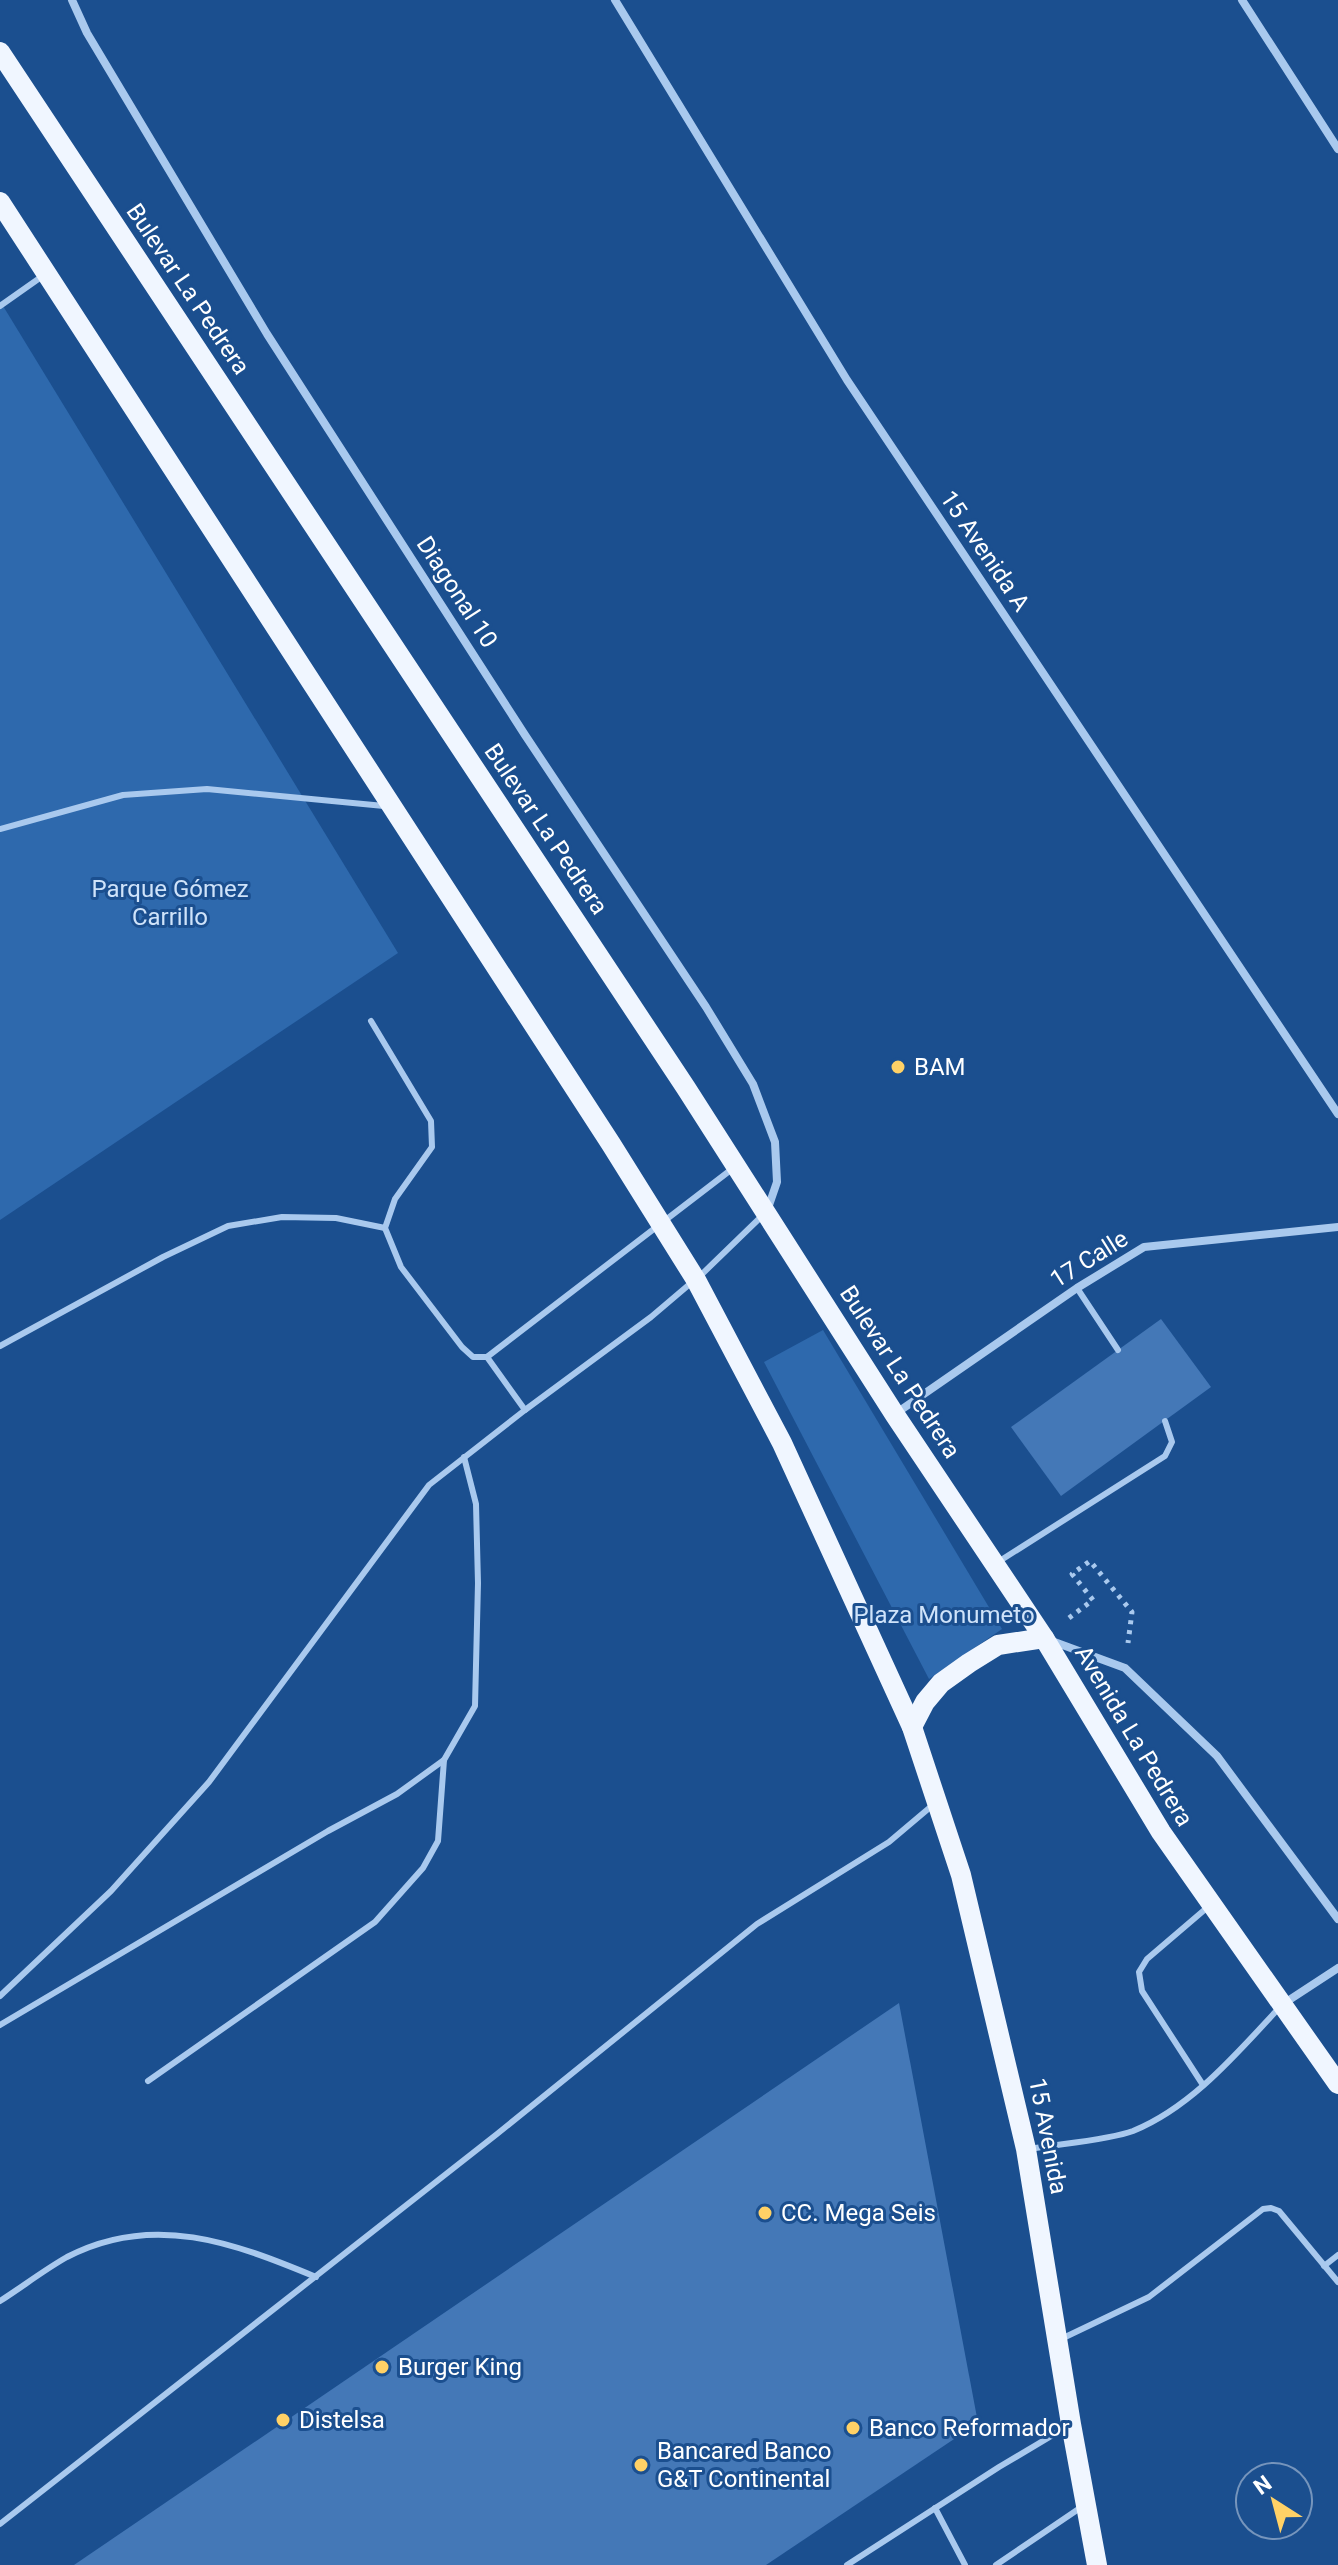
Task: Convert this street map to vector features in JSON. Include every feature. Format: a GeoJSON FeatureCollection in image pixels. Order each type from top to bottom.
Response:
{"type":"FeatureCollection","features":[{"type":"Feature","properties":{"kind":"main road","name":"Bulevar La Pedrera"},"geometry":{"type":"LineString","coordinates":[[0,52],[736,1165],[895,1415],[1044,1638]]}},
{"type":"Feature","properties":{"kind":"main road"},"geometry":{"type":"LineString","coordinates":[[0,202],[696,1280],[782,1443],[912,1727]]}},
{"type":"Feature","properties":{"kind":"main road"},"geometry":{"type":"LineString","coordinates":[[912,1727],[925,1702],[941,1683],[969,1663],[998,1645],[1044,1638]]}},
{"type":"Feature","properties":{"kind":"main road","name":"Avenida La Pedrera"},"geometry":{"type":"LineString","coordinates":[[1044,1638],[1161,1832],[1338,2084]]}},
{"type":"Feature","properties":{"kind":"main road","name":"15 Avenida"},"geometry":{"type":"LineString","coordinates":[[912,1727],[961,1875],[1026,2149],[1097,2565]]}},
{"type":"Feature","properties":{"kind":"street","name":"Diagonal 10"},"geometry":{"type":"LineString","coordinates":[[72,0],[87,33],[267,334],[525,735],[706,1007],[753,1084],[775,1142],[777,1182],[766,1212]]}},
{"type":"Feature","properties":{"kind":"street","name":"15 Avenida A"},"geometry":{"type":"LineString","coordinates":[[615,0],[847,380],[1338,1114]]}},
{"type":"Feature","properties":{"kind":"street"},"geometry":{"type":"LineString","coordinates":[[1242,0],[1338,149]]}},
{"type":"Feature","properties":{"kind":"street","name":"17 Calle"},"geometry":{"type":"LineString","coordinates":[[895,1415],[1077,1288],[1144,1247],[1338,1227]]}},
{"type":"Feature","properties":{"kind":"street","name":"Avenida La Pedrera"},"geometry":{"type":"LineString","coordinates":[[1044,1638],[1125,1668],[1217,1756],[1338,1919]]}},
{"type":"Feature","properties":{"kind":"street"},"geometry":{"type":"LineString","coordinates":[[1283,2005],[1338,1968]]}},
{"type":"Feature","properties":{"kind":"lane"},"geometry":{"type":"LineString","coordinates":[[0,306],[47,273]]}},
{"type":"Feature","properties":{"kind":"lane"},"geometry":{"type":"LineString","coordinates":[[0,829],[123,795],[207,789],[392,806]]}},
{"type":"Feature","properties":{"kind":"lane"},"geometry":{"type":"LineString","coordinates":[[371,1021],[431,1121],[432,1147],[395,1199],[385,1228],[401,1267],[473,1357],[487,1357],[736,1165]]}},
{"type":"Feature","properties":{"kind":"lane"},"geometry":{"type":"LineString","coordinates":[[0,1996],[111,1891],[209,1782],[429,1485],[651,1317],[696,1280],[766,1212]]}},
{"type":"Feature","properties":{"kind":"lane"},"geometry":{"type":"LineString","coordinates":[[0,1346],[163,1257],[228,1226],[282,1217],[336,1218],[385,1228]]}},
{"type":"Feature","properties":{"kind":"lane"},"geometry":{"type":"LineString","coordinates":[[1077,1288],[1118,1350]]}},
{"type":"Feature","properties":{"kind":"lane"},"geometry":{"type":"LineString","coordinates":[[487,1357],[525,1410]]}},
{"type":"Feature","properties":{"kind":"lane"},"geometry":{"type":"LineString","coordinates":[[995,1564],[1165,1456],[1172,1442],[1165,1421]]}},
{"type":"Feature","properties":{"kind":"lane"},"geometry":{"type":"LineString","coordinates":[[0,2025],[314,1839],[397,1794],[444,1760],[475,1706],[476,1504],[464,1457]]}},
{"type":"Feature","properties":{"kind":"lane"},"geometry":{"type":"LineString","coordinates":[[148,2081],[375,1922],[423,1868],[438,1841],[444,1760]]}},
{"type":"Feature","properties":{"kind":"lane"},"geometry":{"type":"LineString","coordinates":[[0,2524],[316,2277],[757,1924],[889,1842],[936,1802]]}},
{"type":"Feature","properties":{"kind":"lane"},"geometry":{"type":"LineString","coordinates":[[1203,2085],[1142,1991],[1139,1972],[1147,1959],[1211,1904]]}},
{"type":"Feature","properties":{"kind":"lane"},"geometry":{"type":"LineString","coordinates":[[1026,2149],[1132,2132],[1164,2114],[1203,2085],[1283,2005]]}},
{"type":"Feature","properties":{"kind":"lane"},"geometry":{"type":"LineString","coordinates":[[1057,2340],[1149,2297],[1263,2209],[1279,2211],[1338,2282]]}},
{"type":"Feature","properties":{"kind":"lane"},"geometry":{"type":"LineString","coordinates":[[0,2301],[68,2257],[104,2243],[152,2234],[198,2237],[249,2249],[316,2277]]}},
{"type":"Feature","properties":{"kind":"lane"},"geometry":{"type":"LineString","coordinates":[[1324,2266],[1338,2255]]}},
{"type":"Feature","properties":{"kind":"lane"},"geometry":{"type":"LineString","coordinates":[[847,2565],[1071,2424]]}},
{"type":"Feature","properties":{"kind":"lane"},"geometry":{"type":"LineString","coordinates":[[996,2565],[1086,2504]]}},
{"type":"Feature","properties":{"kind":"lane"},"geometry":{"type":"LineString","coordinates":[[935,2508],[965,2565]]}},
{"type":"Feature","properties":{"kind":"path"},"geometry":{"type":"LineString","coordinates":[[1093,1600],[1072,1574],[1090,1561],[1132,1612]]}},
{"type":"Feature","properties":{"kind":"green space","name":"Parque Gómez Carrillo"},"geometry":{"type":"Polygon","coordinates":[[[0,301],[398,953],[0,1220],[0,301]]]}},
{"type":"Feature","properties":{"kind":"green space","name":"Plaza Monumeto"},"geometry":{"type":"Polygon","coordinates":[[[823,1330],[1002,1629],[929,1679],[764,1362],[823,1330]]]}},
{"type":"Feature","properties":{"kind":"building"},"geometry":{"type":"Polygon","coordinates":[[[1161,1319],[1211,1387],[1061,1496],[1011,1427],[1161,1319]]]}},
{"type":"Feature","properties":{"kind":"building","name":"CC. Mega Seis"},"geometry":{"type":"Polygon","coordinates":[[[899,2003],[978,2423],[766,2565],[74,2565],[899,2003]]]}},
{"type":"Feature","properties":{"kind":"place","name":"BAM"},"geometry":{"type":"Point","coordinates":[898,1067]}},
{"type":"Feature","properties":{"kind":"place","name":"CC. Mega Seis"},"geometry":{"type":"Point","coordinates":[765,2213]}},
{"type":"Feature","properties":{"kind":"place","name":"Burger King"},"geometry":{"type":"Point","coordinates":[382,2367]}},
{"type":"Feature","properties":{"kind":"place","name":"Distelsa"},"geometry":{"type":"Point","coordinates":[283,2420]}},
{"type":"Feature","properties":{"kind":"place","name":"Banco Reformador"},"geometry":{"type":"Point","coordinates":[853,2428]}},
{"type":"Feature","properties":{"kind":"place","name":"Bancared Banco G&T Continental"},"geometry":{"type":"Point","coordinates":[641,2465]}}]}
